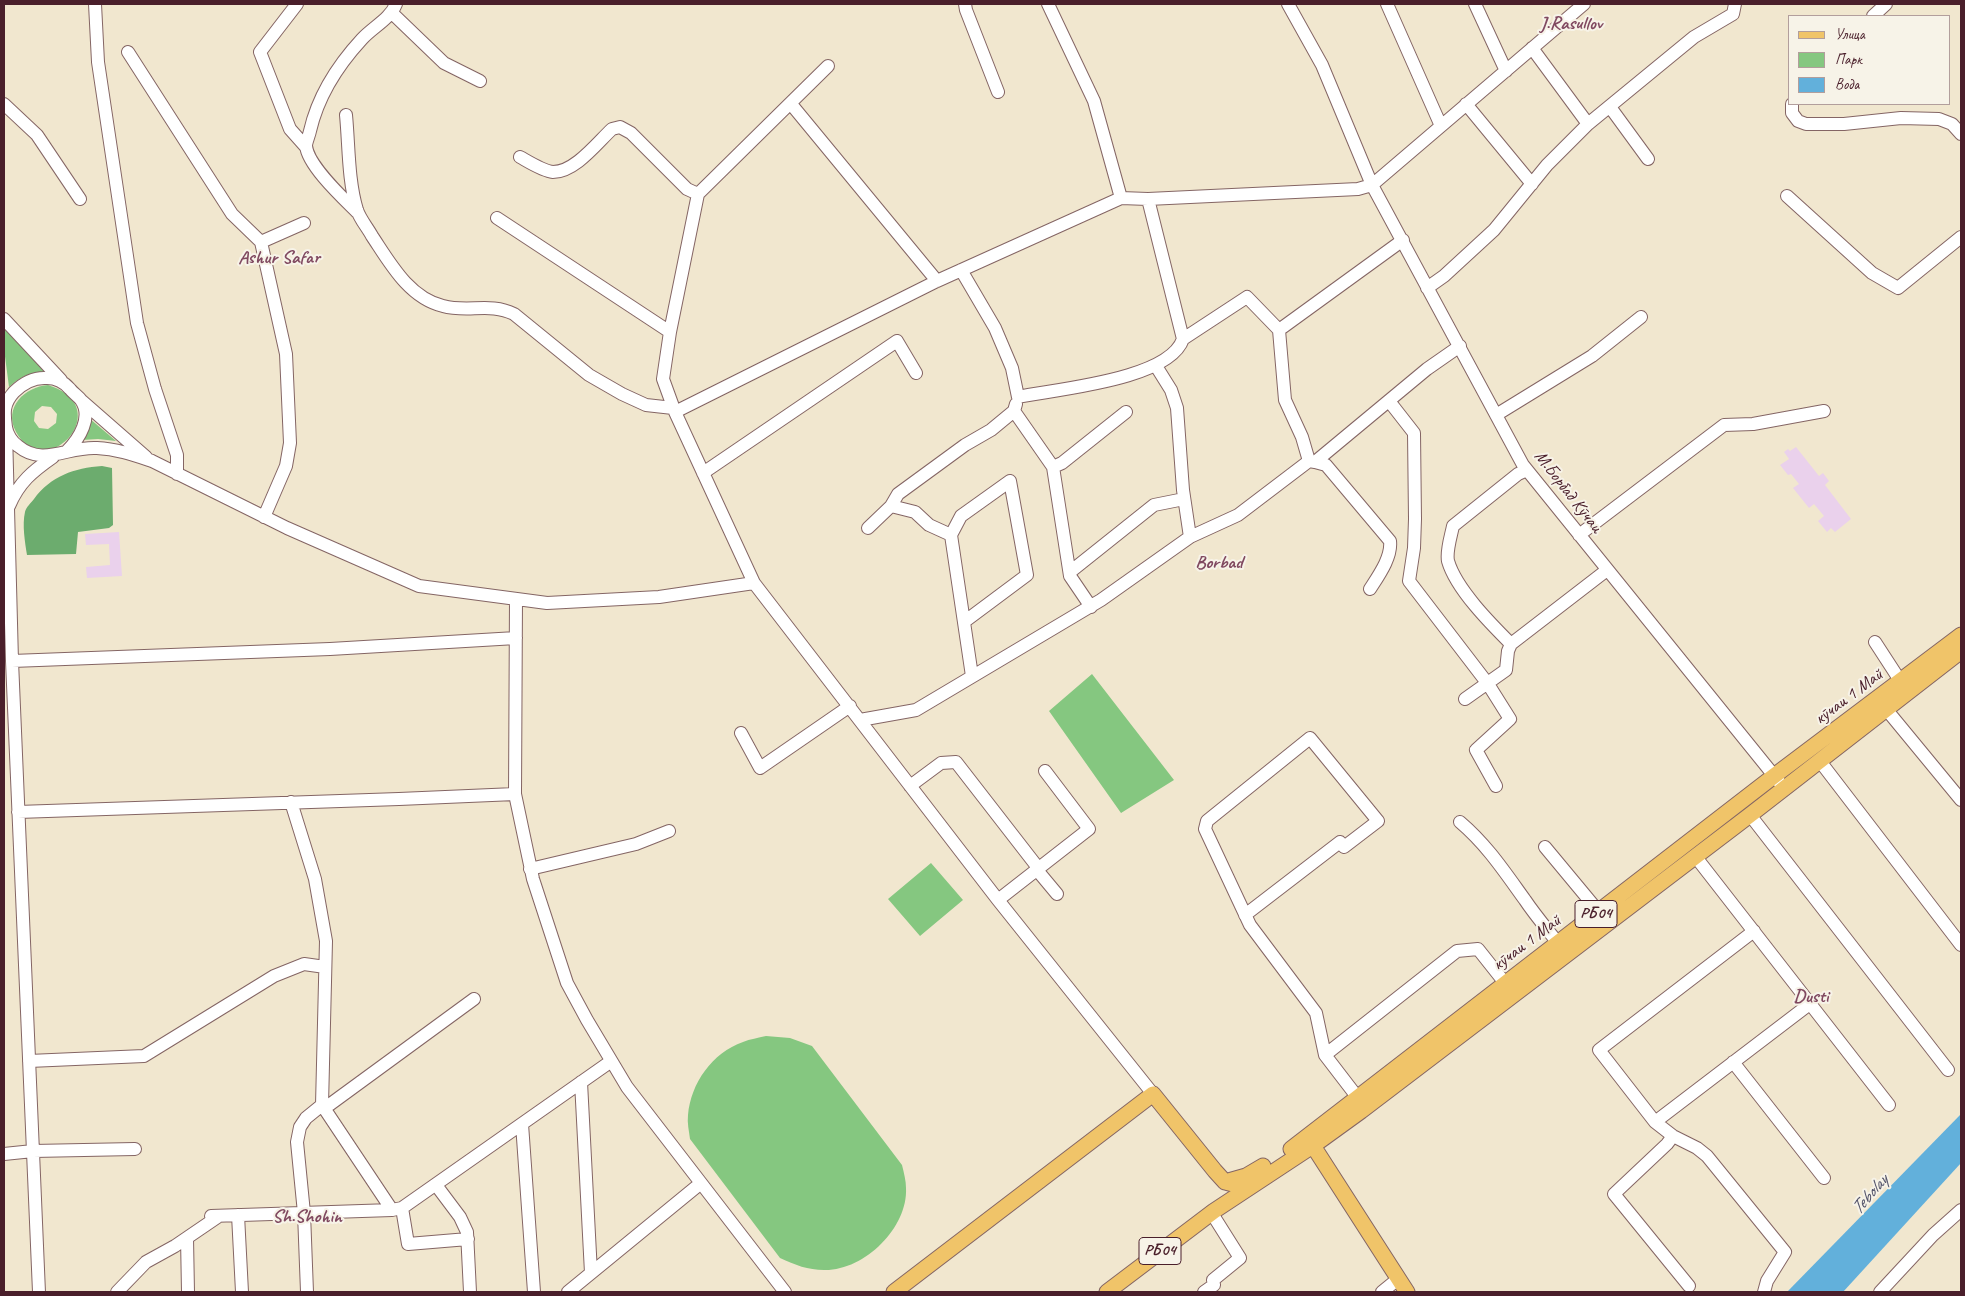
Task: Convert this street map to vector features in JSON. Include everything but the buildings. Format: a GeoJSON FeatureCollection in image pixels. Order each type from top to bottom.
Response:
{"type":"FeatureCollection","features":[{"type":"Feature","properties":{"kind":"main road","name":"кӯчаи 1 Май"},"geometry":{"type":"LineString","coordinates":[[1225,1182],[1246,1176],[1287,1152],[1311,1141],[1358,1098],[1505,983],[1961,635]]}},
{"type":"Feature","properties":{"kind":"main road","name":"кӯчаи 1 Май"},"geometry":{"type":"LineString","coordinates":[[1107,1292],[1212,1212],[1311,1141],[1375,1100],[1750,815],[1961,651]]}},
{"type":"Feature","properties":{"kind":"main road"},"geometry":{"type":"LineString","coordinates":[[894,1292],[1152,1094],[1225,1182],[1250,1186]]}},
{"type":"Feature","properties":{"kind":"main road"},"geometry":{"type":"LineString","coordinates":[[1311,1141],[1407,1292]]}},
{"type":"Feature","properties":{"kind":"main road","name":"РБ04"},"geometry":{"type":"LineString","coordinates":[[1212,1212],[1221,1202],[1224,1195],[1225,1182]]}},
{"type":"Feature","properties":{"kind":"street"},"geometry":{"type":"LineString","coordinates":[[95,4],[98,62],[137,323],[155,389],[177,455],[177,474]]}},
{"type":"Feature","properties":{"kind":"street"},"geometry":{"type":"LineString","coordinates":[[297,4],[260,52],[290,129],[306,147],[314,165],[358,212],[396,271],[427,300],[444,307],[502,308],[514,314],[589,375],[646,405],[674,410],[937,281],[1121,198],[1148,199],[1358,190],[1372,184],[1532,48],[1570,8],[1584,4]]}},
{"type":"Feature","properties":{"kind":"street"},"geometry":{"type":"LineString","coordinates":[[965,4],[998,92]]}},
{"type":"Feature","properties":{"kind":"street"},"geometry":{"type":"LineString","coordinates":[[1048,4],[1094,101],[1121,198]]}},
{"type":"Feature","properties":{"kind":"street","name":"М.Борбад Кӯчаи"},"geometry":{"type":"LineString","coordinates":[[1288,4],[1322,65],[1372,184],[1527,470],[1784,788]]}},
{"type":"Feature","properties":{"kind":"street"},"geometry":{"type":"LineString","coordinates":[[1387,4],[1441,126]]}},
{"type":"Feature","properties":{"kind":"street"},"geometry":{"type":"LineString","coordinates":[[1475,4],[1506,71]]}},
{"type":"Feature","properties":{"kind":"street"},"geometry":{"type":"LineString","coordinates":[[1427,288],[1444,276],[1494,230],[1547,165],[1588,124],[1694,37],[1732,14],[1735,4]]}},
{"type":"Feature","properties":{"kind":"street"},"geometry":{"type":"LineString","coordinates":[[1874,15],[1886,4]]}},
{"type":"Feature","properties":{"kind":"street"},"geometry":{"type":"LineString","coordinates":[[306,147],[311,126],[323,93],[345,58],[370,30],[394,8],[444,63],[480,81]]}},
{"type":"Feature","properties":{"kind":"street"},"geometry":{"type":"LineString","coordinates":[[1532,48],[1588,124]]}},
{"type":"Feature","properties":{"kind":"street"},"geometry":{"type":"LineString","coordinates":[[128,52],[232,214],[262,242],[286,354],[290,443],[286,466],[264,517]]}},
{"type":"Feature","properties":{"kind":"street"},"geometry":{"type":"LineString","coordinates":[[828,66],[698,194],[670,332],[663,379],[674,410],[754,583],[998,900],[1152,1094]]}},
{"type":"Feature","properties":{"kind":"street"},"geometry":{"type":"LineString","coordinates":[[4,104],[37,135],[80,199]]}},
{"type":"Feature","properties":{"kind":"street"},"geometry":{"type":"LineString","coordinates":[[791,104],[937,281]]}},
{"type":"Feature","properties":{"kind":"street"},"geometry":{"type":"LineString","coordinates":[[1466,104],[1532,184]]}},
{"type":"Feature","properties":{"kind":"street"},"geometry":{"type":"LineString","coordinates":[[1792,105],[1792,113],[1798,121],[1806,124],[1844,124],[1902,118],[1939,119],[1952,124],[1961,134]]}},
{"type":"Feature","properties":{"kind":"street"},"geometry":{"type":"LineString","coordinates":[[1610,107],[1648,159]]}},
{"type":"Feature","properties":{"kind":"street"},"geometry":{"type":"LineString","coordinates":[[346,115],[353,196],[358,212]]}},
{"type":"Feature","properties":{"kind":"street"},"geometry":{"type":"LineString","coordinates":[[520,157],[551,172],[565,170],[579,162],[612,129],[620,126],[631,133],[687,189],[698,194]]}},
{"type":"Feature","properties":{"kind":"street"},"geometry":{"type":"LineString","coordinates":[[1787,196],[1872,273],[1898,288],[1961,237]]}},
{"type":"Feature","properties":{"kind":"street"},"geometry":{"type":"LineString","coordinates":[[1148,199],[1183,339]]}},
{"type":"Feature","properties":{"kind":"street"},"geometry":{"type":"LineString","coordinates":[[497,218],[670,332]]}},
{"type":"Feature","properties":{"kind":"street"},"geometry":{"type":"LineString","coordinates":[[262,242],[304,223]]}},
{"type":"Feature","properties":{"kind":"street"},"geometry":{"type":"LineString","coordinates":[[1279,330],[1403,240]]}},
{"type":"Feature","properties":{"kind":"street"},"geometry":{"type":"LineString","coordinates":[[868,528],[891,506],[898,494],[965,445],[991,430],[1014,411],[1018,397],[1012,368],[994,328],[961,270]]}},
{"type":"Feature","properties":{"kind":"street"},"geometry":{"type":"LineString","coordinates":[[1018,397],[1101,383],[1156,366],[1173,352],[1183,339],[1247,297],[1279,330],[1285,400],[1312,461]]}},
{"type":"Feature","properties":{"kind":"street"},"geometry":{"type":"LineString","coordinates":[[1496,415],[1592,356],[1642,317]]}},
{"type":"Feature","properties":{"kind":"street"},"geometry":{"type":"LineString","coordinates":[[4,320],[82,401],[152,462]]}},
{"type":"Feature","properties":{"kind":"street"},"geometry":{"type":"LineString","coordinates":[[703,473],[897,341],[916,373]]}},
{"type":"Feature","properties":{"kind":"street"},"geometry":{"type":"LineString","coordinates":[[860,720],[916,710],[1090,606],[1190,537],[1238,515],[1312,461],[1427,369],[1460,346]]}},
{"type":"Feature","properties":{"kind":"street"},"geometry":{"type":"LineString","coordinates":[[1156,366],[1171,390],[1177,408],[1184,499],[1190,537]]}},
{"type":"Feature","properties":{"kind":"street"},"geometry":{"type":"LineString","coordinates":[[40,1292],[6,528],[8,510],[4,405],[23,384],[36,378],[50,378],[63,382]]}},
{"type":"Feature","properties":{"kind":"street"},"geometry":{"type":"LineString","coordinates":[[8,510],[15,491],[33,471],[54,456],[67,450],[77,441],[83,428],[85,415],[82,401]]}},
{"type":"Feature","properties":{"kind":"street"},"geometry":{"type":"LineString","coordinates":[[1389,401],[1414,433],[1414,548],[1409,582],[1488,684],[1510,719],[1476,750],[1496,786]]}},
{"type":"Feature","properties":{"kind":"street"},"geometry":{"type":"LineString","coordinates":[[1014,411],[1054,467],[1070,576],[1090,606]]}},
{"type":"Feature","properties":{"kind":"street"},"geometry":{"type":"LineString","coordinates":[[1579,535],[1724,425],[1753,424],[1824,411]]}},
{"type":"Feature","properties":{"kind":"street"},"geometry":{"type":"LineString","coordinates":[[1054,467],[1062,463],[1126,412]]}},
{"type":"Feature","properties":{"kind":"street"},"geometry":{"type":"LineString","coordinates":[[6,432],[16,445],[27,453],[40,457],[54,456]]}},
{"type":"Feature","properties":{"kind":"street"},"geometry":{"type":"LineString","coordinates":[[67,450],[95,448],[112,450],[152,462],[264,517],[419,586],[547,603],[658,597],[754,583]]}},
{"type":"Feature","properties":{"kind":"street"},"geometry":{"type":"LineString","coordinates":[[1312,461],[1326,464],[1390,541],[1391,548],[1381,573],[1370,589]]}},
{"type":"Feature","properties":{"kind":"street"},"geometry":{"type":"LineString","coordinates":[[1511,644],[1489,622],[1456,580],[1448,559],[1452,526],[1518,474],[1527,470]]}},
{"type":"Feature","properties":{"kind":"street"},"geometry":{"type":"LineString","coordinates":[[964,622],[1027,575],[1010,481],[961,516],[951,535],[972,676]]}},
{"type":"Feature","properties":{"kind":"street"},"geometry":{"type":"LineString","coordinates":[[1070,572],[1154,505],[1184,499]]}},
{"type":"Feature","properties":{"kind":"street"},"geometry":{"type":"LineString","coordinates":[[891,506],[916,512],[929,525],[951,535]]}},
{"type":"Feature","properties":{"kind":"street"},"geometry":{"type":"LineString","coordinates":[[1391,548],[1414,548]]}},
{"type":"Feature","properties":{"kind":"street"},"geometry":{"type":"LineString","coordinates":[[1465,699],[1506,670],[1508,651],[1511,644],[1607,570]]}},
{"type":"Feature","properties":{"kind":"street"},"geometry":{"type":"LineString","coordinates":[[516,599],[516,794],[530,869],[567,983],[610,1062],[627,1087],[785,1292]]}},
{"type":"Feature","properties":{"kind":"street"},"geometry":{"type":"LineString","coordinates":[[12,661],[320,649],[516,638]]}},
{"type":"Feature","properties":{"kind":"street"},"geometry":{"type":"LineString","coordinates":[[1875,642],[1901,682]]}},
{"type":"Feature","properties":{"kind":"street"},"geometry":{"type":"LineString","coordinates":[[741,733],[760,768],[850,706]]}},
{"type":"Feature","properties":{"kind":"street"},"geometry":{"type":"LineString","coordinates":[[1886,709],[1961,800]]}},
{"type":"Feature","properties":{"kind":"street"},"geometry":{"type":"LineString","coordinates":[[1245,915],[1340,842],[1344,847],[1378,821],[1310,738],[1207,821],[1205,829],[1245,915],[1250,925],[1316,1012],[1325,1056],[1358,1098]]}},
{"type":"Feature","properties":{"kind":"street"},"geometry":{"type":"LineString","coordinates":[[1819,760],[1961,945]]}},
{"type":"Feature","properties":{"kind":"street"},"geometry":{"type":"LineString","coordinates":[[910,786],[941,763],[956,762],[1056,894]]}},
{"type":"Feature","properties":{"kind":"street"},"geometry":{"type":"LineString","coordinates":[[998,900],[1089,829],[1045,771]]}},
{"type":"Feature","properties":{"kind":"street"},"geometry":{"type":"LineString","coordinates":[[18,812],[516,794]]}},
{"type":"Feature","properties":{"kind":"street"},"geometry":{"type":"LineString","coordinates":[[291,802],[315,879],[326,941],[323,1106],[397,1209],[408,1244],[468,1240]]}},
{"type":"Feature","properties":{"kind":"street"},"geometry":{"type":"LineString","coordinates":[[1750,815],[1948,1070]]}},
{"type":"Feature","properties":{"kind":"street"},"geometry":{"type":"LineString","coordinates":[[1460,822],[1472,832],[1502,866],[1558,943]]}},
{"type":"Feature","properties":{"kind":"street"},"geometry":{"type":"LineString","coordinates":[[530,869],[628,846],[669,831]]}},
{"type":"Feature","properties":{"kind":"street"},"geometry":{"type":"LineString","coordinates":[[1545,847],[1599,912]]}},
{"type":"Feature","properties":{"kind":"street"},"geometry":{"type":"LineString","coordinates":[[1696,856],[1889,1105]]}},
{"type":"Feature","properties":{"kind":"street"},"geometry":{"type":"LineString","coordinates":[[1754,931],[1599,1050],[1656,1122],[1673,1136],[1697,1148],[1707,1156],[1784,1252],[1764,1292]]}},
{"type":"Feature","properties":{"kind":"street"},"geometry":{"type":"LineString","coordinates":[[1325,1056],[1457,951],[1478,950],[1505,983]]}},
{"type":"Feature","properties":{"kind":"street"},"geometry":{"type":"LineString","coordinates":[[29,1061],[144,1056],[274,976],[304,964],[325,967]]}},
{"type":"Feature","properties":{"kind":"street"},"geometry":{"type":"LineString","coordinates":[[307,1292],[304,1213],[297,1142],[300,1127],[306,1118],[474,998]]}},
{"type":"Feature","properties":{"kind":"street"},"geometry":{"type":"LineString","coordinates":[[1656,1122],[1811,1003]]}},
{"type":"Feature","properties":{"kind":"street"},"geometry":{"type":"LineString","coordinates":[[117,1292],[146,1262],[187,1238],[215,1216],[397,1209],[436,1185],[610,1062]]}},
{"type":"Feature","properties":{"kind":"street"},"geometry":{"type":"LineString","coordinates":[[1733,1062],[1824,1178]]}},
{"type":"Feature","properties":{"kind":"street"},"geometry":{"type":"LineString","coordinates":[[581,1082],[591,1273]]}},
{"type":"Feature","properties":{"kind":"street"},"geometry":{"type":"LineString","coordinates":[[522,1124],[534,1292]]}},
{"type":"Feature","properties":{"kind":"street"},"geometry":{"type":"LineString","coordinates":[[1673,1136],[1614,1194],[1689,1286]]}},
{"type":"Feature","properties":{"kind":"street"},"geometry":{"type":"LineString","coordinates":[[4,1154],[33,1151],[135,1149]]}},
{"type":"Feature","properties":{"kind":"street"},"geometry":{"type":"LineString","coordinates":[[568,1292],[701,1183]]}},
{"type":"Feature","properties":{"kind":"street"},"geometry":{"type":"LineString","coordinates":[[436,1185],[465,1224],[468,1240],[470,1292]]}},
{"type":"Feature","properties":{"kind":"street"},"geometry":{"type":"LineString","coordinates":[[1880,1292],[1932,1235],[1961,1210]]}},
{"type":"Feature","properties":{"kind":"street"},"geometry":{"type":"LineString","coordinates":[[1204,1292],[1214,1285],[1213,1280],[1240,1258],[1212,1212]]}},
{"type":"Feature","properties":{"kind":"street"},"geometry":{"type":"LineString","coordinates":[[238,1215],[242,1292]]}},
{"type":"Feature","properties":{"kind":"street"},"geometry":{"type":"LineString","coordinates":[[187,1238],[188,1292]]}},
{"type":"Feature","properties":{"kind":"street"},"geometry":{"type":"LineString","coordinates":[[129,1278],[130,1292]]}},
{"type":"Feature","properties":{"kind":"street"},"geometry":{"type":"LineString","coordinates":[[1382,1292],[1398,1280]]}},
{"type":"Feature","properties":{"kind":"shaded area"},"geometry":{"type":"Polygon","coordinates":[[[1796,447],[1819,476],[1823,473],[1829,481],[1825,485],[1851,519],[1835,532],[1831,528],[1827,532],[1818,521],[1824,516],[1814,504],[1809,508],[1793,488],[1799,484],[1780,465],[1789,459],[1784,452],[1796,447]]]}},
{"type":"Feature","properties":{"kind":"shaded area"},"geometry":{"type":"Polygon","coordinates":[[[119,532],[122,576],[87,578],[86,567],[110,565],[109,544],[86,545],[85,534],[119,532]]]}},
{"type":"Feature","properties":{"kind":"green space"},"geometry":{"type":"Polygon","coordinates":[[[4,326],[45,372],[26,376],[17,380],[9,387],[4,349],[4,326]]]}},
{"type":"Feature","properties":{"kind":"green space"},"geometry":{"type":"Polygon","coordinates":[[[48,385],[68,396],[77,409],[77,424],[70,437],[58,447],[43,451],[29,446],[16,432],[12,414],[18,400],[24,394],[48,385]],[[42,406],[35,412],[34,421],[39,428],[48,429],[56,423],[57,414],[51,407],[42,406]]]}},
{"type":"Feature","properties":{"kind":"green space"},"geometry":{"type":"Polygon","coordinates":[[[89,418],[116,441],[82,440],[89,418]]]}},
{"type":"Feature","properties":{"kind":"green space"},"geometry":{"type":"Polygon","coordinates":[[[102,466],[112,468],[113,525],[109,528],[78,532],[76,554],[27,555],[24,534],[26,508],[48,484],[56,479],[73,471],[102,466]]]}},
{"type":"Feature","properties":{"kind":"green space"},"geometry":{"type":"Polygon","coordinates":[[[1092,674],[1174,780],[1121,813],[1049,711],[1092,674]]]}},
{"type":"Feature","properties":{"kind":"green space"},"geometry":{"type":"Polygon","coordinates":[[[931,863],[963,900],[920,936],[888,899],[931,863]]]}},
{"type":"Feature","properties":{"kind":"green space"},"geometry":{"type":"Polygon","coordinates":[[[766,1036],[790,1038],[812,1046],[902,1165],[906,1188],[905,1203],[900,1218],[881,1244],[868,1255],[854,1263],[839,1268],[818,1270],[802,1267],[780,1258],[690,1139],[688,1115],[690,1103],[705,1071],[713,1061],[732,1047],[766,1036]]]}},
{"type":"Feature","properties":{"kind":"water"},"geometry":{"type":"Polygon","coordinates":[[[1961,1114],[1961,1163],[1843,1292],[1787,1292],[1961,1114]]]}},
{"type":"Feature","properties":{"kind":"district","name":"J.Rasullov"},"geometry":{"type":"Point","coordinates":[1571,24]}},
{"type":"Feature","properties":{"kind":"district","name":"Ashur Safar"},"geometry":{"type":"Point","coordinates":[279,258]}},
{"type":"Feature","properties":{"kind":"district","name":"Borbad"},"geometry":{"type":"Point","coordinates":[1219,563]}},
{"type":"Feature","properties":{"kind":"district","name":"Dusti"},"geometry":{"type":"Point","coordinates":[1811,997]}},
{"type":"Feature","properties":{"kind":"district","name":"Sh.Shohin"},"geometry":{"type":"Point","coordinates":[307,1217]}},
{"type":"Feature","properties":{"kind":"water label","name":"Tebolay"},"geometry":{"type":"Point","coordinates":[1870,1195]}}]}
